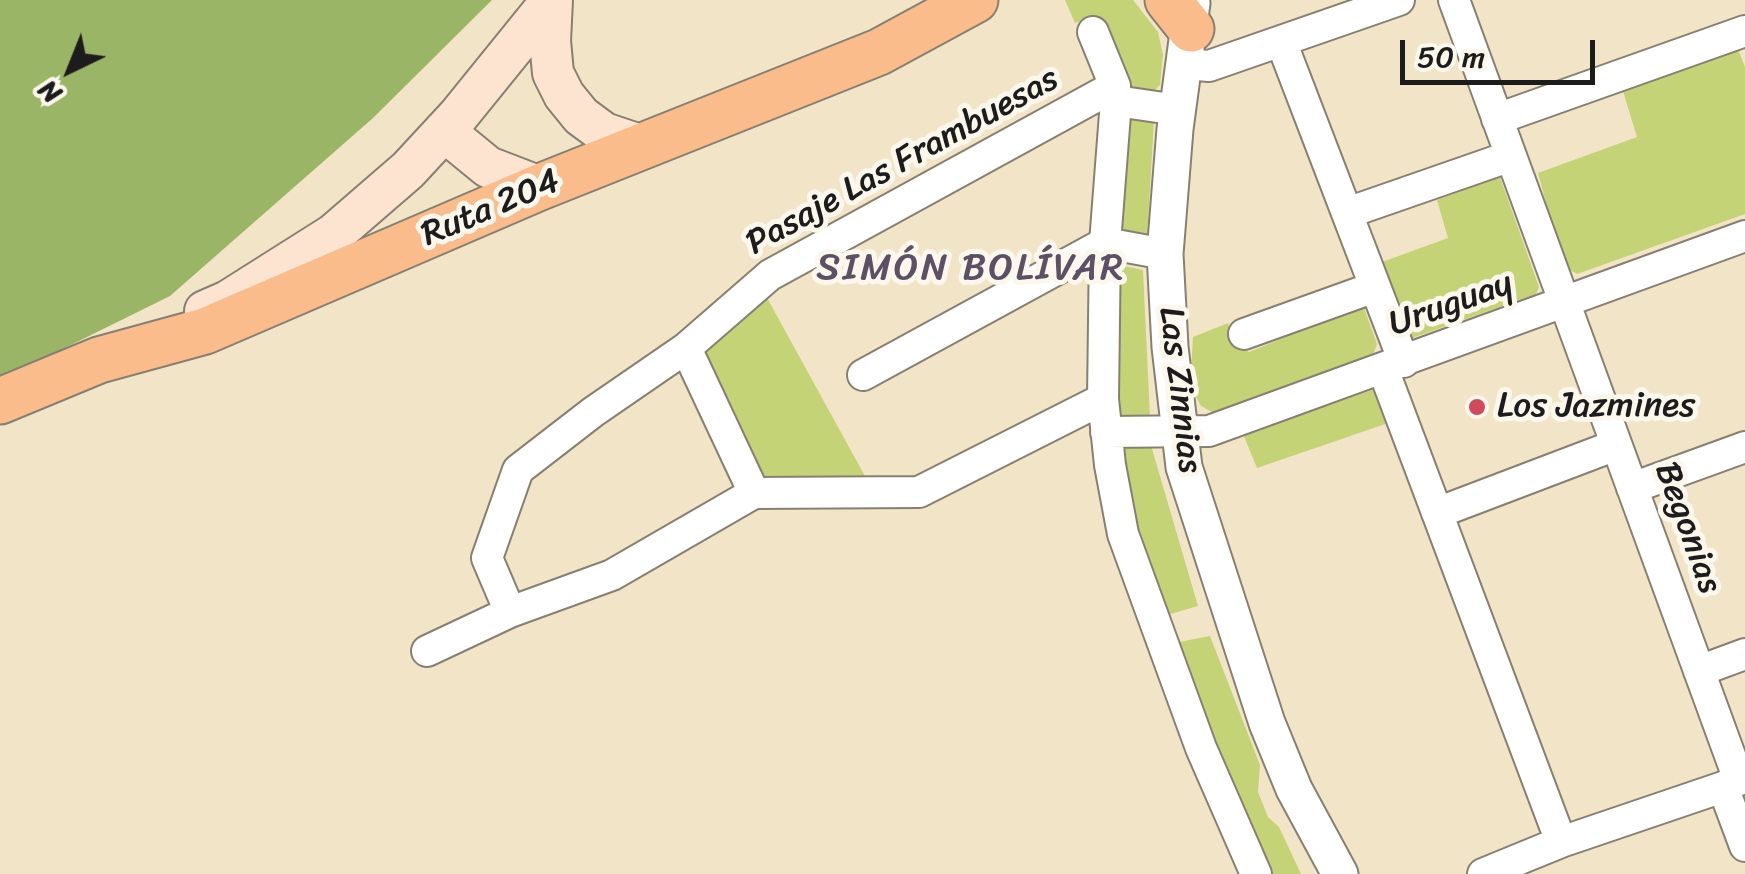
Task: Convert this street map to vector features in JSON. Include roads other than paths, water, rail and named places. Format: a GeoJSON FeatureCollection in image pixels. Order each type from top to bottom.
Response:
{"type":"FeatureCollection","features":[{"type":"Feature","properties":{"kind":"main road"},"geometry":{"type":"LineString","coordinates":[[99,360],[228,301],[334,234],[408,170],[552,0]]}},
{"type":"Feature","properties":{"kind":"main road"},"geometry":{"type":"LineString","coordinates":[[552,0],[553,72],[564,96],[581,116],[604,133],[643,146]]}},
{"type":"Feature","properties":{"kind":"main road","name":"Ruta 204"},"geometry":{"type":"LineString","coordinates":[[2,404],[99,360],[205,331],[540,187],[879,52],[975,0]]}},
{"type":"Feature","properties":{"kind":"main road"},"geometry":{"type":"LineString","coordinates":[[444,131],[488,167],[540,187]]}},
{"type":"Feature","properties":{"kind":"street"},"geometry":{"type":"LineString","coordinates":[[1187,17],[1209,66],[1399,0]]}},
{"type":"Feature","properties":{"kind":"street","name":"Begonias"},"geometry":{"type":"LineString","coordinates":[[1454,0],[1739,780],[1723,787],[1745,846]]}},
{"type":"Feature","properties":{"kind":"street","name":"Las Zinnias"},"geometry":{"type":"LineString","coordinates":[[1187,17],[1164,254],[1184,468],[1267,724],[1294,789],[1340,874]]}},
{"type":"Feature","properties":{"kind":"street"},"geometry":{"type":"LineString","coordinates":[[1497,119],[1745,30]]}},
{"type":"Feature","properties":{"kind":"street"},"geometry":{"type":"LineString","coordinates":[[1094,32],[1116,93],[1105,243],[1103,399],[1124,534],[1201,748],[1256,874]]}},
{"type":"Feature","properties":{"kind":"street"},"geometry":{"type":"LineString","coordinates":[[1281,40],[1375,287],[1393,366],[1437,513],[1559,855]]}},
{"type":"Feature","properties":{"kind":"street"},"geometry":{"type":"LineString","coordinates":[[1116,93],[1178,110]]}},
{"type":"Feature","properties":{"kind":"street","name":"Pasaje Las Frambuesas"},"geometry":{"type":"LineString","coordinates":[[510,612],[488,558],[518,470],[686,348],[770,275],[1116,93]]}},
{"type":"Feature","properties":{"kind":"street"},"geometry":{"type":"LineString","coordinates":[[1347,214],[1511,156]]}},
{"type":"Feature","properties":{"kind":"street","name":"Uruguay"},"geometry":{"type":"LineString","coordinates":[[1106,432],[1209,431],[1745,236]]}},
{"type":"Feature","properties":{"kind":"street"},"geometry":{"type":"LineString","coordinates":[[864,375],[1105,243],[1164,254]]}},
{"type":"Feature","properties":{"kind":"street"},"geometry":{"type":"LineString","coordinates":[[1244,334],[1375,287]]}},
{"type":"Feature","properties":{"kind":"street"},"geometry":{"type":"LineString","coordinates":[[686,348],[754,492]]}},
{"type":"Feature","properties":{"kind":"street"},"geometry":{"type":"LineString","coordinates":[[427,652],[510,612],[612,575],[754,492],[919,492],[1103,399]]}},
{"type":"Feature","properties":{"kind":"street"},"geometry":{"type":"LineString","coordinates":[[1437,513],[1616,445]]}},
{"type":"Feature","properties":{"kind":"street"},"geometry":{"type":"LineString","coordinates":[[1632,488],[1745,447]]}},
{"type":"Feature","properties":{"kind":"street"},"geometry":{"type":"LineString","coordinates":[[1699,671],[1745,654]]}},
{"type":"Feature","properties":{"kind":"street"},"geometry":{"type":"LineString","coordinates":[[1483,874],[1559,855],[1723,787]]}},
{"type":"Feature","properties":{"kind":"place","name":"Los Jazmines"},"geometry":{"type":"Point","coordinates":[1477,407]}},
{"type":"Feature","properties":{"kind":"district","name":"SIMÓN BOLÍVAR"},"geometry":{"type":"Point","coordinates":[971,269]}}]}
